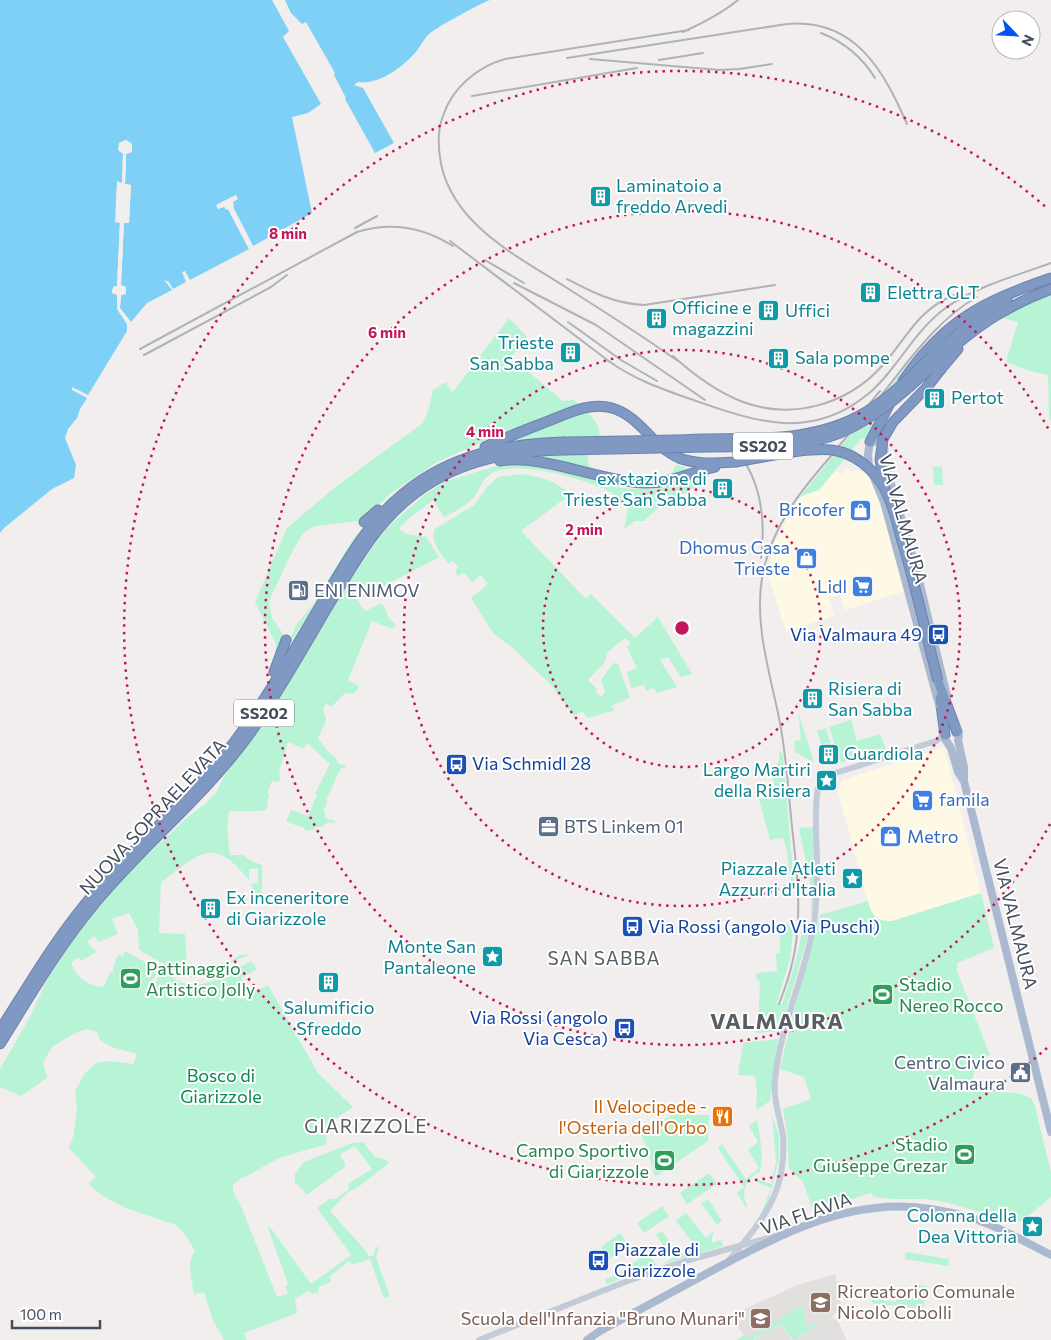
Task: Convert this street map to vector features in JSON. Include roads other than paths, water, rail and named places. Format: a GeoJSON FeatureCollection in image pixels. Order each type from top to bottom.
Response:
{"type":"FeatureCollection","features":[{"type":"Feature","properties":{"kind":"highway","name":"NUOVA SOPRAELEVATA"},"geometry":{"type":"LineString","coordinates":[[0,1030],[76,914],[107,878],[203,779],[246,727],[361,540],[381,514],[412,486],[450,464],[496,448],[517,445],[563,446],[774,438],[814,433],[844,423],[877,405],[938,362],[963,328],[993,307],[1051,279]]}},
{"type":"Feature","properties":{"kind":"highway"},"geometry":{"type":"LineString","coordinates":[[870,442],[904,380],[926,350],[943,334],[972,311],[988,302],[1010,292],[1051,279]]}},
{"type":"Feature","properties":{"kind":"highway"},"geometry":{"type":"LineString","coordinates":[[947,740],[938,681],[908,562],[886,492],[880,460],[883,439],[893,422],[927,387],[938,362],[958,349],[1015,304],[1051,289]]}},
{"type":"Feature","properties":{"kind":"highway"},"geometry":{"type":"LineString","coordinates":[[450,464],[509,436],[577,410],[599,406],[612,408],[623,413],[635,421],[666,451],[681,459],[708,463],[736,462]]}},
{"type":"Feature","properties":{"kind":"highway","name":"NUOVA SOPRAELEVATA"},"geometry":{"type":"LineString","coordinates":[[0,1044],[54,960],[96,902],[208,785],[238,749],[268,707],[367,544],[398,507],[433,482],[454,470],[496,456],[563,446]]}},
{"type":"Feature","properties":{"kind":"highway"},"geometry":{"type":"LineString","coordinates":[[433,482],[478,466],[502,460],[517,460],[537,462],[619,480],[644,483],[660,482],[736,462],[809,451],[836,450],[864,464],[886,492]]}},
{"type":"Feature","properties":{"kind":"highway"},"geometry":{"type":"LineString","coordinates":[[364,522],[401,490],[412,486]]}},
{"type":"Feature","properties":{"kind":"highway"},"geometry":{"type":"LineString","coordinates":[[246,727],[258,700],[277,667],[286,640]]}},
{"type":"Feature","properties":{"kind":"highway"},"geometry":{"type":"LineString","coordinates":[[938,681],[958,736]]}},
{"type":"Feature","properties":{"kind":"highway"},"geometry":{"type":"LineString","coordinates":[[0,1052],[54,960]]}},
{"type":"Feature","properties":{"kind":"main road","name":"VIA VALMAURA"},"geometry":{"type":"LineString","coordinates":[[964,781],[958,772],[947,740],[884,502],[869,466],[868,448],[870,442],[877,440],[884,443],[885,464],[915,564],[958,736],[964,767],[964,781],[1051,1132]]}},
{"type":"Feature","properties":{"kind":"main road"},"geometry":{"type":"LineString","coordinates":[[951,730],[958,736],[955,744],[947,740],[951,730]]}},
{"type":"Feature","properties":{"kind":"main road"},"geometry":{"type":"LineString","coordinates":[[1044,1104],[1051,1099]]}},
{"type":"Feature","properties":{"kind":"main road","name":"VIA FLAVIA"},"geometry":{"type":"LineString","coordinates":[[587,1340],[600,1331],[759,1245],[832,1217],[855,1211],[889,1207],[910,1207],[946,1212],[974,1219],[1014,1235],[1050,1254]]}},
{"type":"Feature","properties":{"kind":"street"},"geometry":{"type":"LineString","coordinates":[[727,1263],[743,1244],[763,1231],[781,1174],[783,1136],[776,1107],[775,1080],[784,1034],[814,924],[817,898],[816,798],[818,785],[823,777],[936,741],[947,740]]}},
{"type":"Feature","properties":{"kind":"street"},"geometry":{"type":"LineString","coordinates":[[479,1340],[625,1282],[743,1244],[763,1231],[788,1233]]}},
{"type":"Feature","properties":{"kind":"street"},"geometry":{"type":"LineString","coordinates":[[494,1340],[504,1329]]}},
{"type":"Feature","properties":{"kind":"water"},"geometry":{"type":"Polygon","coordinates":[[[0,0],[272,0],[289,31],[283,37],[321,104],[308,113],[292,117],[312,213],[253,246],[233,207],[236,195],[217,205],[218,209],[224,206],[228,209],[249,249],[190,280],[185,271],[182,272],[186,282],[173,289],[169,282],[164,280],[172,290],[147,303],[131,322],[120,308],[121,295],[126,294],[125,286],[121,286],[124,222],[129,222],[131,185],[125,184],[126,154],[132,152],[132,144],[126,140],[119,143],[119,151],[123,153],[122,183],[117,182],[116,222],[120,222],[117,286],[113,287],[112,293],[117,295],[117,309],[127,324],[127,331],[88,395],[72,387],[72,390],[87,398],[77,418],[68,429],[65,438],[76,465],[74,478],[52,489],[0,533],[0,0]]]}},
{"type":"Feature","properties":{"kind":"water"},"geometry":{"type":"Polygon","coordinates":[[[285,0],[490,0],[433,31],[415,53],[396,70],[374,81],[358,82],[354,85],[363,88],[394,143],[375,153],[345,99],[334,75],[335,73],[306,22],[302,24],[291,13],[285,0]]]}},
{"type":"Feature","properties":{"kind":"railway"},"geometry":{"type":"LineString","coordinates":[[683,32],[712,18],[738,0]]}},
{"type":"Feature","properties":{"kind":"railway"},"geometry":{"type":"LineString","coordinates":[[567,58],[787,24],[811,24],[831,30],[849,39],[864,52],[877,67],[888,85],[907,124]]}},
{"type":"Feature","properties":{"kind":"railway"},"geometry":{"type":"LineString","coordinates":[[678,361],[491,238],[459,205],[448,186],[441,164],[439,140],[441,122],[453,96],[467,80],[485,67],[505,59],[689,30]]}},
{"type":"Feature","properties":{"kind":"railway"},"geometry":{"type":"LineString","coordinates":[[821,33],[852,51],[875,78]]}},
{"type":"Feature","properties":{"kind":"railway"},"geometry":{"type":"LineString","coordinates":[[659,60],[703,53]]}},
{"type":"Feature","properties":{"kind":"railway"},"geometry":{"type":"LineString","coordinates":[[590,59],[719,70],[772,64]]}},
{"type":"Feature","properties":{"kind":"railway"},"geometry":{"type":"LineString","coordinates":[[472,96],[637,68]]}},
{"type":"Feature","properties":{"kind":"railway"},"geometry":{"type":"LineString","coordinates":[[355,228],[377,216]]}},
{"type":"Feature","properties":{"kind":"railway"},"geometry":{"type":"LineString","coordinates":[[140,349],[357,232],[383,227],[407,228],[430,234],[453,246]]}},
{"type":"Feature","properties":{"kind":"railway"},"geometry":{"type":"LineString","coordinates":[[450,241],[610,362],[630,375],[662,389],[719,409],[762,420],[784,423],[826,418],[847,409],[879,384],[915,338],[935,316],[947,307],[984,287],[1051,263]]}},
{"type":"Feature","properties":{"kind":"railway"},"geometry":{"type":"LineString","coordinates":[[485,260],[524,283]]}},
{"type":"Feature","properties":{"kind":"railway"},"geometry":{"type":"LineString","coordinates":[[144,355],[271,287],[287,275]]}},
{"type":"Feature","properties":{"kind":"railway"},"geometry":{"type":"LineString","coordinates":[[567,279],[613,300],[644,305],[775,285]]}},
{"type":"Feature","properties":{"kind":"railway"},"geometry":{"type":"LineString","coordinates":[[514,283],[596,325],[705,400]]}},
{"type":"Feature","properties":{"kind":"railway"},"geometry":{"type":"LineString","coordinates":[[673,356],[706,382],[743,402],[780,409],[799,409],[818,405],[852,391],[868,379],[882,366],[923,316],[943,300],[957,294]]}},
{"type":"Feature","properties":{"kind":"railway"},"geometry":{"type":"LineString","coordinates":[[878,399],[935,330],[977,297]]}},
{"type":"Feature","properties":{"kind":"railway"},"geometry":{"type":"LineString","coordinates":[[568,322],[621,360],[657,381]]}},
{"type":"Feature","properties":{"kind":"railway"},"geometry":{"type":"LineString","coordinates":[[867,407],[880,391]]}},
{"type":"Feature","properties":{"kind":"railway"},"geometry":{"type":"LineString","coordinates":[[838,447],[849,434]]}},
{"type":"Feature","properties":{"kind":"railway"},"geometry":{"type":"LineString","coordinates":[[779,1004],[796,946],[798,891],[784,746],[762,633],[760,596],[766,560],[779,527],[798,497],[832,455]]}},
{"type":"Feature","properties":{"kind":"railway"},"geometry":{"type":"LineString","coordinates":[[746,464],[756,486],[761,510],[763,534],[761,558]]}},
{"type":"Feature","properties":{"kind":"place","name":"Laminatoio a freddo Arvedi"},"geometry":{"type":"Point","coordinates":[600,196]}},
{"type":"Feature","properties":{"kind":"place","name":"Elettra GLT"},"geometry":{"type":"Point","coordinates":[871,293]}},
{"type":"Feature","properties":{"kind":"place","name":"Uffici"},"geometry":{"type":"Point","coordinates":[769,311]}},
{"type":"Feature","properties":{"kind":"place","name":"Officine e magazzini"},"geometry":{"type":"Point","coordinates":[656,318]}},
{"type":"Feature","properties":{"kind":"place","name":"Trieste San Sabba"},"geometry":{"type":"Point","coordinates":[570,353]}},
{"type":"Feature","properties":{"kind":"place","name":"Sala pompe"},"geometry":{"type":"Point","coordinates":[779,358]}},
{"type":"Feature","properties":{"kind":"place","name":"Pertot"},"geometry":{"type":"Point","coordinates":[935,398]}},
{"type":"Feature","properties":{"kind":"place","name":"ex stazione di Trieste San Sabba"},"geometry":{"type":"Point","coordinates":[723,489]}},
{"type":"Feature","properties":{"kind":"place","name":"Bricofer"},"geometry":{"type":"Point","coordinates":[861,510]}},
{"type":"Feature","properties":{"kind":"place","name":"Dhomus Casa Trieste"},"geometry":{"type":"Point","coordinates":[806,558]}},
{"type":"Feature","properties":{"kind":"place","name":"Lidl"},"geometry":{"type":"Point","coordinates":[863,587]}},
{"type":"Feature","properties":{"kind":"place","name":"ENI ENIMOV"},"geometry":{"type":"Point","coordinates":[298,591]}},
{"type":"Feature","properties":{"kind":"place","name":"Via Valmaura 49"},"geometry":{"type":"Point","coordinates":[938,635]}},
{"type":"Feature","properties":{"kind":"place","name":"Risiera di San Sabba"},"geometry":{"type":"Point","coordinates":[812,699]}},
{"type":"Feature","properties":{"kind":"place","name":"Guardiola"},"geometry":{"type":"Point","coordinates":[828,754]}},
{"type":"Feature","properties":{"kind":"place","name":"Via Schmidl 28"},"geometry":{"type":"Point","coordinates":[456,764]}},
{"type":"Feature","properties":{"kind":"place","name":"Largo Martiri della Risiera"},"geometry":{"type":"Point","coordinates":[827,780]}},
{"type":"Feature","properties":{"kind":"place","name":"famila"},"geometry":{"type":"Point","coordinates":[923,800]}},
{"type":"Feature","properties":{"kind":"place","name":"BTS Linkem 01"},"geometry":{"type":"Point","coordinates":[548,827]}},
{"type":"Feature","properties":{"kind":"place","name":"Metro"},"geometry":{"type":"Point","coordinates":[891,837]}},
{"type":"Feature","properties":{"kind":"place","name":"Piazzale Atleti Azzurri d'Italia"},"geometry":{"type":"Point","coordinates":[852,879]}},
{"type":"Feature","properties":{"kind":"place","name":"Ex inceneritore di Giarizzole"},"geometry":{"type":"Point","coordinates":[210,908]}},
{"type":"Feature","properties":{"kind":"place","name":"Via Rossi (angolo Via Puschi)"},"geometry":{"type":"Point","coordinates":[632,927]}},
{"type":"Feature","properties":{"kind":"place","name":"Monte San Pantaleone"},"geometry":{"type":"Point","coordinates":[492,957]}},
{"type":"Feature","properties":{"kind":"place","name":"Pattinaggio Artistico Jolly"},"geometry":{"type":"Point","coordinates":[130,979]}},
{"type":"Feature","properties":{"kind":"place","name":"Salumificio Sfreddo"},"geometry":{"type":"Point","coordinates":[329,983]}},
{"type":"Feature","properties":{"kind":"place","name":"Stadio Nereo Rocco"},"geometry":{"type":"Point","coordinates":[883,995]}},
{"type":"Feature","properties":{"kind":"place","name":"Via Rossi (angolo Via Cesca)"},"geometry":{"type":"Point","coordinates":[624,1028]}},
{"type":"Feature","properties":{"kind":"place","name":"Centro Civico Valmaura"},"geometry":{"type":"Point","coordinates":[1021,1073]}},
{"type":"Feature","properties":{"kind":"place","name":"Il Velocipede - l'Osteria dell'Orbo"},"geometry":{"type":"Point","coordinates":[723,1117]}},
{"type":"Feature","properties":{"kind":"place","name":"Stadio Giuseppe Grezar"},"geometry":{"type":"Point","coordinates":[964,1155]}},
{"type":"Feature","properties":{"kind":"place","name":"Campo Sportivo di Giarizzole"},"geometry":{"type":"Point","coordinates":[665,1161]}},
{"type":"Feature","properties":{"kind":"place","name":"Colonna della Dea Vittoria"},"geometry":{"type":"Point","coordinates":[1033,1226]}},
{"type":"Feature","properties":{"kind":"place","name":"Piazzale di Giarizzole"},"geometry":{"type":"Point","coordinates":[598,1260]}},
{"type":"Feature","properties":{"kind":"place","name":"Ricreatorio Comunale Nicolò Cobolli"},"geometry":{"type":"Point","coordinates":[821,1302]}},
{"type":"Feature","properties":{"kind":"place","name":"Scuola dell'Infanzia \"Bruno Munari\""},"geometry":{"type":"Point","coordinates":[761,1319]}},
{"type":"Feature","properties":{"kind":"district","name":"SAN SABBA"},"geometry":{"type":"Point","coordinates":[604,958]}},
{"type":"Feature","properties":{"kind":"district","name":"VALMAURA"},"geometry":{"type":"Point","coordinates":[777,1021]}},
{"type":"Feature","properties":{"kind":"district","name":"GIARIZZOLE"},"geometry":{"type":"Point","coordinates":[366,1126]}},
{"type":"Feature","properties":{"kind":"park label","name":"Bosco di Giarizzole"},"geometry":{"type":"Point","coordinates":[221,1086]}}]}
